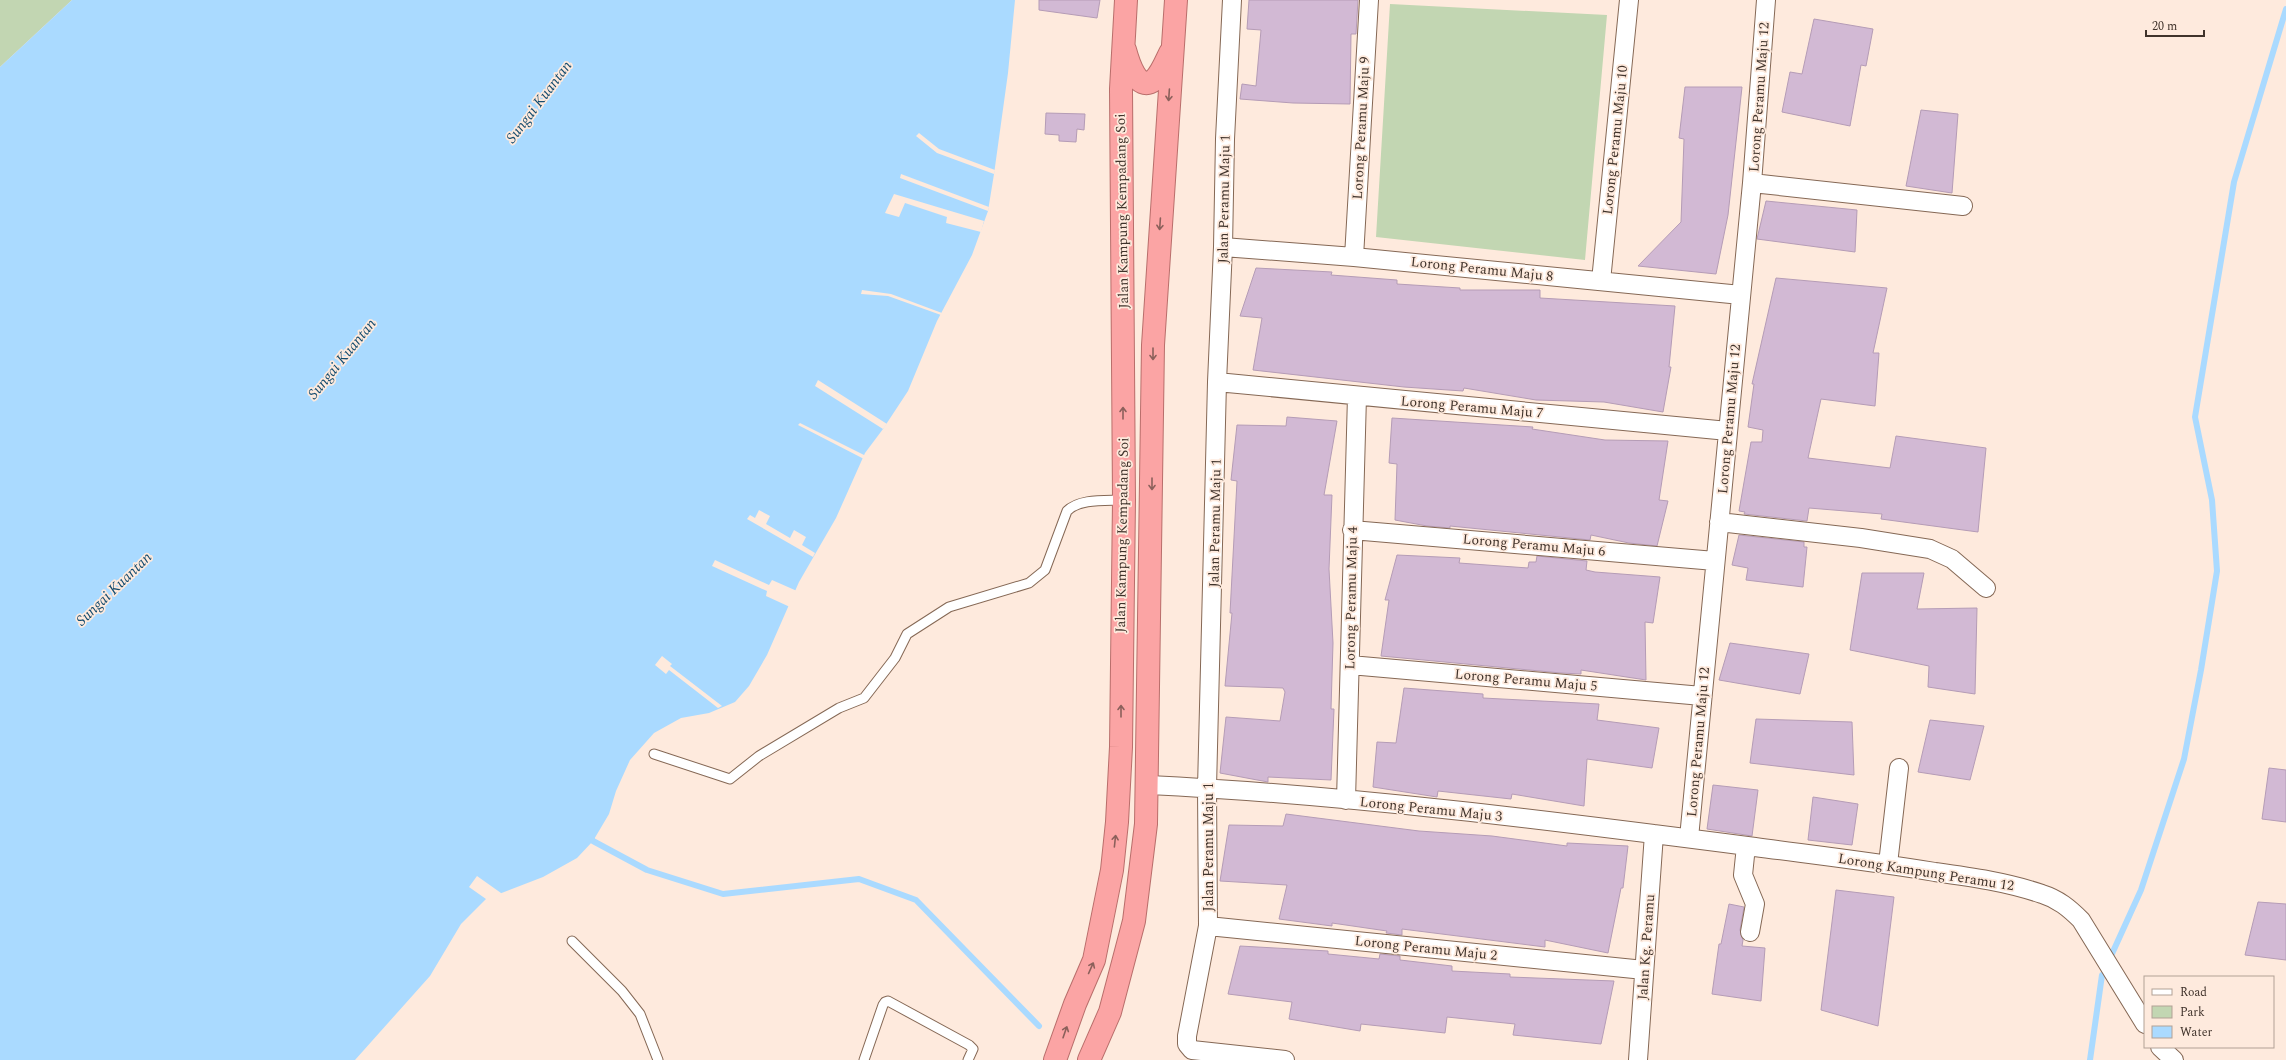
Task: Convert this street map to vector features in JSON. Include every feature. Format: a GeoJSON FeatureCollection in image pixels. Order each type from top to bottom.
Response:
{"type":"FeatureCollection","features":[{"type":"Feature","properties":{"kind":"highway","name":"Jalan Kampung Kempadang Soi"},"geometry":{"type":"LineString","coordinates":[[1056,1060],[1075,1004],[1094,960],[1105,915],[1117,822],[1121,748],[1124,500],[1123,292],[1121,236],[1123,42],[1126,0]]}},
{"type":"Feature","properties":{"kind":"highway","name":"Jalan Kampung Kempadang Soi"},"geometry":{"type":"LineString","coordinates":[[1089,1060],[1110,1012],[1134,921],[1142,874],[1149,785],[1153,345],[1176,0]]}},
{"type":"Feature","properties":{"kind":"highway"},"geometry":{"type":"LineString","coordinates":[[1123,42],[1134,74],[1138,80],[1146,83],[1154,80],[1172,48]]}},
{"type":"Feature","properties":{"kind":"street","name":"Jalan Peramu Maju 1"},"geometry":{"type":"LineString","coordinates":[[1232,0],[1227,59],[1224,247],[1217,382],[1207,788],[1208,926],[1187,1036],[1187,1044],[1192,1050],[1285,1060]]}},
{"type":"Feature","properties":{"kind":"street","name":"Lorong Peramu Maju 9"},"geometry":{"type":"LineString","coordinates":[[1354,257],[1368,0]]}},
{"type":"Feature","properties":{"kind":"street","name":"Lorong Peramu Maju 10"},"geometry":{"type":"LineString","coordinates":[[1602,281],[1624,0]]}},
{"type":"Feature","properties":{"kind":"street","name":"Lorong Peramu Maju 12"},"geometry":{"type":"LineString","coordinates":[[1688,838],[1752,183],[1766,0]]}},
{"type":"Feature","properties":{"kind":"street"},"geometry":{"type":"LineString","coordinates":[[1752,183],[1963,206]]}},
{"type":"Feature","properties":{"kind":"street","name":"Lorong Peramu Maju 8"},"geometry":{"type":"LineString","coordinates":[[1224,247],[1354,257],[1740,295]]}},
{"type":"Feature","properties":{"kind":"street","name":"Lorong Peramu Maju 7"},"geometry":{"type":"LineString","coordinates":[[1217,382],[1728,431]]}},
{"type":"Feature","properties":{"kind":"street","name":"Lorong Peramu Maju 4"},"geometry":{"type":"LineString","coordinates":[[1346,800],[1352,530],[1357,396]]}},
{"type":"Feature","properties":{"kind":"street"},"geometry":{"type":"LineString","coordinates":[[1719,522],[1930,549],[1952,559],[1986,588]]}},
{"type":"Feature","properties":{"kind":"street","name":"Lorong Peramu Maju 6"},"geometry":{"type":"LineString","coordinates":[[1352,530],[1715,561]]}},
{"type":"Feature","properties":{"kind":"street","name":"Lorong Peramu Maju 5"},"geometry":{"type":"LineString","coordinates":[[1350,664],[1702,696]]}},
{"type":"Feature","properties":{"kind":"street"},"geometry":{"type":"LineString","coordinates":[[1888,864],[1899,768]]}},
{"type":"Feature","properties":{"kind":"street","name":"Lorong Peramu Maju 3"},"geometry":{"type":"LineString","coordinates":[[1149,785],[1207,788],[1346,800],[1688,838]]}},
{"type":"Feature","properties":{"kind":"street","name":"Jalan Kg. Peramu"},"geometry":{"type":"LineString","coordinates":[[1638,1060],[1654,834]]}},
{"type":"Feature","properties":{"kind":"street","name":"Lorong Kampung Peramu 12"},"geometry":{"type":"LineString","coordinates":[[1688,838],[1888,864],[2001,882],[2058,900],[2081,920],[2099,952],[2144,1022]]}},
{"type":"Feature","properties":{"kind":"street"},"geometry":{"type":"LineString","coordinates":[[1746,846],[1743,875],[1755,904],[1750,932]]}},
{"type":"Feature","properties":{"kind":"street","name":"Lorong Peramu Maju 2"},"geometry":{"type":"LineString","coordinates":[[1208,926],[1644,970]]}},
{"type":"Feature","properties":{"kind":"street"},"geometry":{"type":"LineString","coordinates":[[2161,1048],[2174,1060]]}},
{"type":"Feature","properties":{"kind":"lane"},"geometry":{"type":"LineString","coordinates":[[654,754],[730,779],[759,756],[839,708],[864,698],[895,658],[907,634],[949,607],[1029,583],[1045,570],[1067,511],[1072,506],[1079,503],[1124,500]]}},
{"type":"Feature","properties":{"kind":"lane"},"geometry":{"type":"LineString","coordinates":[[572,942],[622,991],[640,1014],[658,1060]]}},
{"type":"Feature","properties":{"kind":"lane"},"geometry":{"type":"LineString","coordinates":[[864,1060],[883,1005],[885,1002],[888,1002],[969,1045],[972,1049],[968,1060]]}},
{"type":"Feature","properties":{"kind":"green space"},"geometry":{"type":"Polygon","coordinates":[[[0,0],[72,0],[0,67],[0,0]]]}},
{"type":"Feature","properties":{"kind":"green space"},"geometry":{"type":"Polygon","coordinates":[[[1390,4],[1607,15],[1585,260],[1376,237],[1390,4]]]}},
{"type":"Feature","properties":{"kind":"water","name":"Sungai Kuantan"},"geometry":{"type":"Polygon","coordinates":[[[72,0],[1015,0],[1008,73],[988,211],[972,255],[937,321],[908,391],[865,453],[836,518],[799,582],[767,655],[749,686],[735,702],[709,713],[681,718],[654,733],[630,760],[616,791],[609,814],[593,841],[577,858],[543,877],[486,899],[461,924],[430,976],[355,1060],[0,1060],[0,67],[72,0]]]}},
{"type":"Feature","properties":{"kind":"pier"},"geometry":{"type":"Polygon","coordinates":[[[919,133],[939,149],[995,170],[994,174],[937,153],[916,136],[919,133]]]}},
{"type":"Feature","properties":{"kind":"pier"},"geometry":{"type":"Polygon","coordinates":[[[901,174],[989,207],[988,211],[900,178],[901,174]]]}},
{"type":"Feature","properties":{"kind":"pier"},"geometry":{"type":"Polygon","coordinates":[[[894,194],[984,221],[981,232],[946,223],[947,217],[905,203],[899,217],[885,213],[894,194]]]}},
{"type":"Feature","properties":{"kind":"pier"},"geometry":{"type":"Polygon","coordinates":[[[862,290],[891,294],[942,313],[941,315],[888,296],[861,294],[862,290]]]}},
{"type":"Feature","properties":{"kind":"pier"},"geometry":{"type":"Polygon","coordinates":[[[818,380],[887,424],[883,429],[815,386],[818,380]]]}},
{"type":"Feature","properties":{"kind":"pier"},"geometry":{"type":"Polygon","coordinates":[[[800,423],[866,456],[864,459],[798,425],[800,423]]]}},
{"type":"Feature","properties":{"kind":"pier"},"geometry":{"type":"Polygon","coordinates":[[[759,510],[770,516],[766,524],[790,538],[794,530],[806,537],[802,545],[815,553],[813,557],[747,519],[750,515],[755,518],[759,510]]]}},
{"type":"Feature","properties":{"kind":"pier"},"geometry":{"type":"Polygon","coordinates":[[[715,560],[769,585],[772,580],[797,591],[790,607],[766,596],[767,591],[712,566],[715,560]]]}},
{"type":"Feature","properties":{"kind":"pier"},"geometry":{"type":"Polygon","coordinates":[[[662,656],[672,664],[670,666],[722,706],[718,708],[669,670],[666,674],[655,665],[662,656]]]}},
{"type":"Feature","properties":{"kind":"pier"},"geometry":{"type":"Polygon","coordinates":[[[477,876],[502,894],[488,901],[469,887],[477,876]]]}},
{"type":"Feature","properties":{"kind":"building"},"geometry":{"type":"Polygon","coordinates":[[[1039,0],[1100,0],[1097,18],[1039,10],[1039,0]]]}},
{"type":"Feature","properties":{"kind":"building"},"geometry":{"type":"Polygon","coordinates":[[[1249,0],[1358,0],[1356,34],[1351,34],[1350,104],[1293,103],[1240,99],[1242,84],[1256,86],[1261,30],[1247,29],[1249,0]]]}},
{"type":"Feature","properties":{"kind":"building"},"geometry":{"type":"Polygon","coordinates":[[[1814,19],[1873,29],[1866,66],[1861,65],[1850,126],[1782,112],[1790,72],[1802,74],[1814,19]]]}},
{"type":"Feature","properties":{"kind":"building"},"geometry":{"type":"Polygon","coordinates":[[[1685,87],[1742,87],[1728,215],[1716,274],[1638,266],[1681,222],[1684,139],[1679,138],[1685,87]]]}},
{"type":"Feature","properties":{"kind":"building"},"geometry":{"type":"Polygon","coordinates":[[[1921,110],[1958,114],[1952,193],[1906,186],[1921,110]]]}},
{"type":"Feature","properties":{"kind":"building"},"geometry":{"type":"Polygon","coordinates":[[[1046,113],[1085,114],[1084,130],[1077,129],[1076,142],[1059,141],[1059,135],[1045,134],[1046,113]]]}},
{"type":"Feature","properties":{"kind":"building"},"geometry":{"type":"Polygon","coordinates":[[[1766,201],[1857,210],[1855,252],[1757,239],[1766,201]]]}},
{"type":"Feature","properties":{"kind":"building"},"geometry":{"type":"Polygon","coordinates":[[[1256,268],[1332,272],[1331,275],[1397,280],[1397,284],[1460,288],[1460,290],[1540,290],[1540,298],[1675,306],[1669,367],[1671,367],[1663,412],[1604,402],[1536,400],[1464,388],[1463,391],[1404,387],[1253,370],[1262,318],[1240,316],[1256,268]]]}},
{"type":"Feature","properties":{"kind":"building"},"geometry":{"type":"Polygon","coordinates":[[[1776,278],[1887,288],[1873,353],[1879,353],[1875,406],[1821,399],[1808,458],[1890,468],[1896,436],[1986,448],[1978,532],[1881,519],[1882,514],[1809,508],[1807,521],[1744,514],[1745,512],[1739,511],[1751,442],[1762,442],[1763,430],[1748,427],[1754,384],[1752,384],[1776,278]]]}},
{"type":"Feature","properties":{"kind":"building"},"geometry":{"type":"Polygon","coordinates":[[[1287,417],[1337,421],[1324,495],[1332,495],[1329,569],[1333,643],[1331,709],[1334,709],[1331,780],[1268,777],[1268,782],[1220,773],[1226,717],[1280,721],[1285,692],[1283,688],[1225,686],[1232,613],[1230,613],[1237,481],[1231,480],[1237,425],[1286,426],[1287,417]]]}},
{"type":"Feature","properties":{"kind":"building"},"geometry":{"type":"Polygon","coordinates":[[[1392,418],[1533,427],[1532,429],[1605,440],[1668,441],[1659,500],[1668,501],[1657,546],[1629,543],[1591,535],[1590,540],[1450,526],[1450,528],[1427,526],[1395,520],[1397,464],[1389,463],[1392,418]]]}},
{"type":"Feature","properties":{"kind":"building"},"geometry":{"type":"Polygon","coordinates":[[[1739,535],[1804,542],[1804,547],[1807,547],[1803,587],[1746,580],[1748,568],[1732,565],[1739,535]]]}},
{"type":"Feature","properties":{"kind":"building"},"geometry":{"type":"Polygon","coordinates":[[[1397,555],[1460,558],[1459,563],[1528,568],[1529,562],[1536,562],[1537,556],[1587,561],[1586,570],[1595,572],[1660,577],[1653,623],[1645,622],[1646,680],[1581,670],[1581,674],[1561,673],[1381,656],[1389,600],[1385,600],[1397,555]]]}},
{"type":"Feature","properties":{"kind":"building"},"geometry":{"type":"Polygon","coordinates":[[[1862,573],[1924,573],[1917,609],[1977,608],[1975,694],[1928,687],[1929,666],[1850,650],[1862,573]]]}},
{"type":"Feature","properties":{"kind":"building"},"geometry":{"type":"Polygon","coordinates":[[[1730,643],[1809,654],[1800,694],[1719,680],[1730,643]]]}},
{"type":"Feature","properties":{"kind":"building"},"geometry":{"type":"Polygon","coordinates":[[[1404,688],[1483,694],[1483,698],[1599,704],[1597,720],[1659,728],[1652,768],[1587,759],[1584,806],[1512,794],[1511,799],[1438,791],[1437,797],[1373,787],[1377,742],[1396,743],[1404,688]]]}},
{"type":"Feature","properties":{"kind":"building"},"geometry":{"type":"Polygon","coordinates":[[[1756,719],[1852,722],[1854,775],[1750,763],[1756,719]]]}},
{"type":"Feature","properties":{"kind":"building"},"geometry":{"type":"Polygon","coordinates":[[[1930,720],[1984,726],[1970,780],[1918,772],[1930,720]]]}},
{"type":"Feature","properties":{"kind":"building"},"geometry":{"type":"Polygon","coordinates":[[[2269,768],[2286,770],[2286,822],[2262,819],[2269,768]]]}},
{"type":"Feature","properties":{"kind":"building"},"geometry":{"type":"Polygon","coordinates":[[[1713,785],[1758,790],[1752,836],[1707,829],[1713,785]]]}},
{"type":"Feature","properties":{"kind":"building"},"geometry":{"type":"Polygon","coordinates":[[[1813,797],[1858,804],[1852,845],[1808,840],[1813,797]]]}},
{"type":"Feature","properties":{"kind":"building"},"geometry":{"type":"Polygon","coordinates":[[[1286,814],[1419,831],[1492,836],[1567,846],[1567,843],[1628,846],[1623,888],[1621,888],[1608,953],[1545,940],[1545,947],[1402,929],[1402,935],[1386,933],[1387,931],[1332,923],[1332,926],[1279,919],[1287,885],[1220,881],[1229,825],[1283,826],[1286,814]]]}},
{"type":"Feature","properties":{"kind":"building"},"geometry":{"type":"Polygon","coordinates":[[[1836,890],[1894,897],[1878,1026],[1821,1010],[1836,890]]]}},
{"type":"Feature","properties":{"kind":"building"},"geometry":{"type":"Polygon","coordinates":[[[2258,902],[2286,904],[2286,960],[2245,955],[2258,902]]]}},
{"type":"Feature","properties":{"kind":"building"},"geometry":{"type":"Polygon","coordinates":[[[1729,904],[1744,907],[1740,930],[1743,940],[1742,946],[1765,948],[1761,1001],[1712,994],[1719,944],[1721,944],[1729,904]]]}},
{"type":"Feature","properties":{"kind":"building"},"geometry":{"type":"Polygon","coordinates":[[[1240,946],[1328,951],[1328,954],[1379,959],[1380,954],[1400,956],[1400,960],[1452,966],[1452,971],[1510,974],[1510,977],[1614,981],[1601,1044],[1513,1035],[1515,1024],[1447,1017],[1445,1033],[1361,1024],[1360,1031],[1289,1019],[1292,1002],[1228,994],[1240,946]]]}},
{"type":"Feature","properties":{"kind":"waterway"},"geometry":{"type":"LineString","coordinates":[[2111,956],[2141,890],[2184,759],[2201,670],[2217,571],[2212,500],[2195,417],[2234,182],[2286,9]]}},
{"type":"Feature","properties":{"kind":"waterway"},"geometry":{"type":"LineString","coordinates":[[590,835],[593,841],[647,870],[723,894],[859,879],[916,900],[1039,1026]]}},
{"type":"Feature","properties":{"kind":"waterway"},"geometry":{"type":"LineString","coordinates":[[2090,1060],[2102,975]]}}]}
